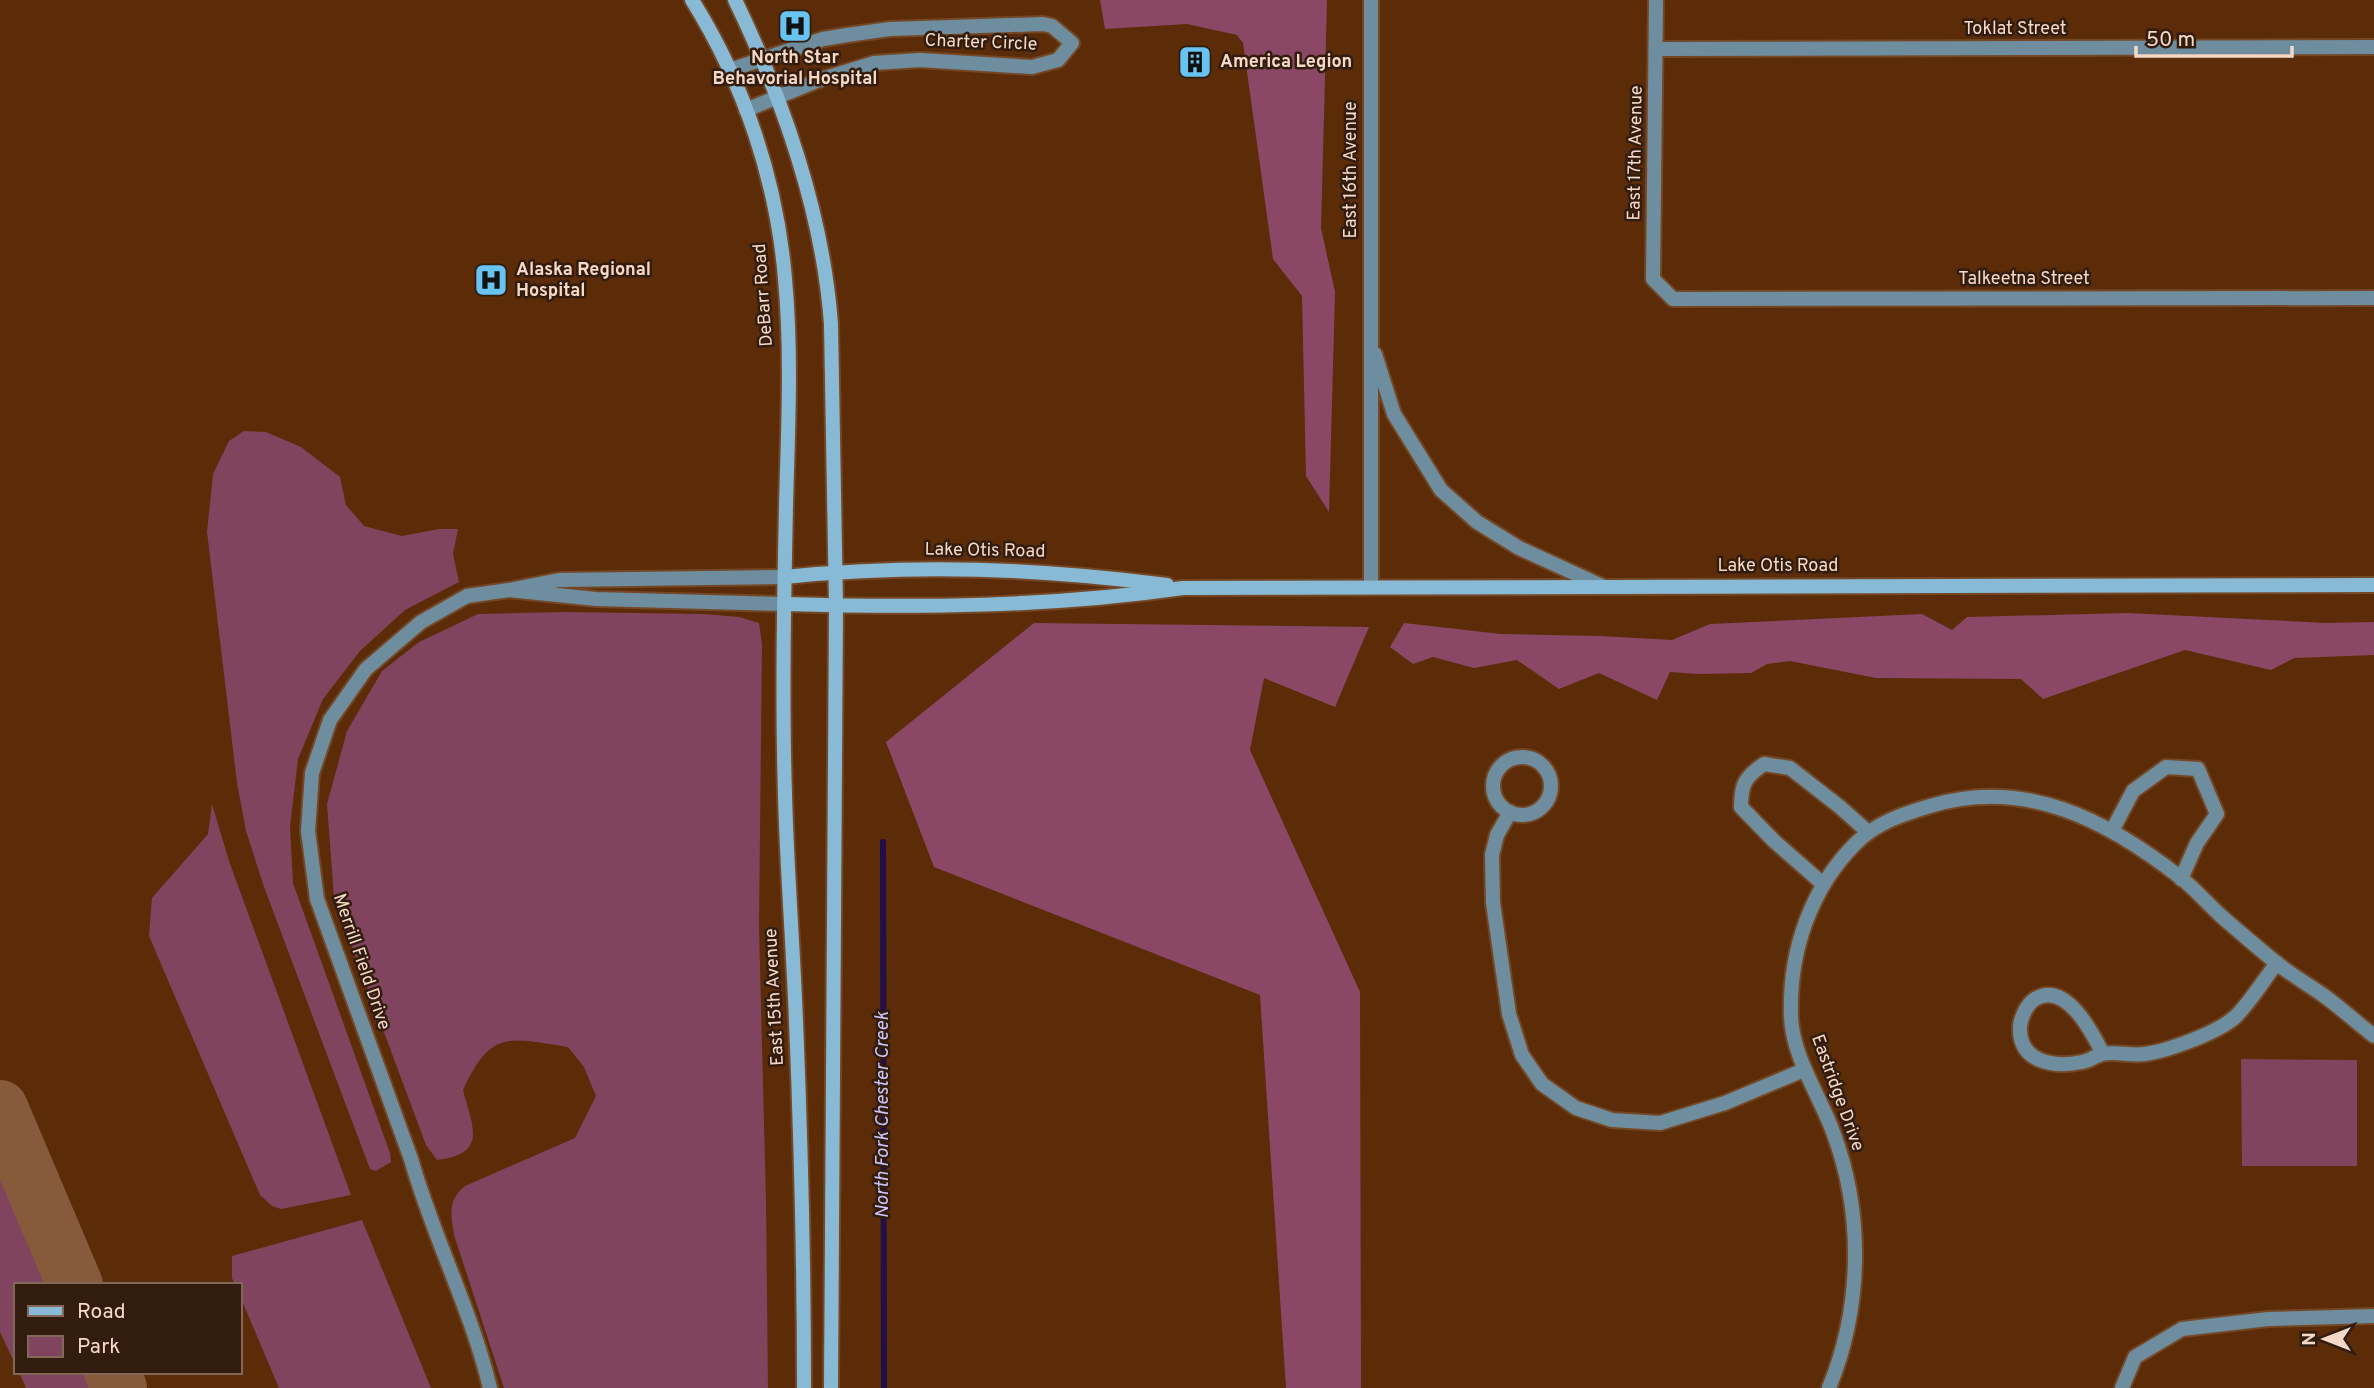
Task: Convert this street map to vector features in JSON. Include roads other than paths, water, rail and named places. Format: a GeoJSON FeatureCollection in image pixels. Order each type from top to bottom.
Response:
{"type":"FeatureCollection","features":[{"type":"Feature","properties":{"kind":"main road","name":"DeBarr Road"},"geometry":{"type":"LineString","coordinates":[[692,0],[730,70],[746,110],[769,182],[785,277],[788,439],[785,604]]}},
{"type":"Feature","properties":{"kind":"main road"},"geometry":{"type":"LineString","coordinates":[[735,0],[761,58],[802,178],[821,245],[828,281],[831,324],[836,572],[831,1388]]}},
{"type":"Feature","properties":{"kind":"main road","name":"Lake Otis Road"},"geometry":{"type":"LineString","coordinates":[[785,577],[836,572],[1006,569],[1070,573],[1183,587]]}},
{"type":"Feature","properties":{"kind":"main road","name":"Lake Otis Road"},"geometry":{"type":"LineString","coordinates":[[785,604],[836,606],[1069,602],[1183,587],[2374,585]]}},
{"type":"Feature","properties":{"kind":"main road","name":"East 15th Avenue"},"geometry":{"type":"LineString","coordinates":[[785,604],[785,793],[803,1192],[804,1388]]}},
{"type":"Feature","properties":{"kind":"street","name":"East 16th Avenue"},"geometry":{"type":"LineString","coordinates":[[1371,0],[1371,586]]}},
{"type":"Feature","properties":{"kind":"street","name":"East 17th Avenue"},"geometry":{"type":"LineString","coordinates":[[1656,0],[1653,279],[1673,299]]}},
{"type":"Feature","properties":{"kind":"street","name":"Charter Circle"},"geometry":{"type":"LineString","coordinates":[[730,70],[823,39],[890,29],[1043,24],[1052,26],[1072,43],[1058,60],[1032,67],[920,61],[874,63],[775,96],[746,110]]}},
{"type":"Feature","properties":{"kind":"street","name":"Toklat Street"},"geometry":{"type":"LineString","coordinates":[[1657,49],[2374,47]]}},
{"type":"Feature","properties":{"kind":"street","name":"Talkeetna Street"},"geometry":{"type":"LineString","coordinates":[[1673,299],[2374,298]]}},
{"type":"Feature","properties":{"kind":"street","name":"East 16th Avenue"},"geometry":{"type":"LineString","coordinates":[[1370,340],[1394,414],[1441,490],[1477,522],[1519,548],[1602,586]]}},
{"type":"Feature","properties":{"kind":"street","name":"Merrill Field Drive"},"geometry":{"type":"LineString","coordinates":[[490,1388],[480,1346],[419,1187],[407,1146],[317,899],[308,831],[312,773],[330,720],[366,668],[421,622],[467,596],[559,580],[785,577]]}},
{"type":"Feature","properties":{"kind":"street","name":"Merrill Field Drive"},"geometry":{"type":"LineString","coordinates":[[509,590],[610,599],[785,604]]}},
{"type":"Feature","properties":{"kind":"street"},"geometry":{"type":"LineString","coordinates":[[1517,757],[1536,760],[1544,766],[1549,775],[1552,784],[1550,794],[1538,810],[1529,814],[1510,812],[1502,807],[1493,791],[1496,773],[1508,760],[1517,757]]}},
{"type":"Feature","properties":{"kind":"street"},"geometry":{"type":"LineString","coordinates":[[1823,884],[1774,841],[1741,807],[1741,789],[1750,774],[1764,764],[1790,768],[1868,832]]}},
{"type":"Feature","properties":{"kind":"street"},"geometry":{"type":"LineString","coordinates":[[2112,831],[2133,791],[2166,768],[2199,769],[2217,814],[2197,843],[2181,879]]}},
{"type":"Feature","properties":{"kind":"street","name":"Eastridge Drive"},"geometry":{"type":"LineString","coordinates":[[1829,1388],[1844,1339],[1852,1298],[1856,1245],[1850,1185],[1833,1131],[1804,1070],[1791,1020],[1791,975],[1799,939],[1823,884],[1843,856],[1868,832],[1903,814],[1951,800],[1994,795],[2026,798],[2059,806],[2112,831],[2181,879],[2277,963],[2374,1036]]}},
{"type":"Feature","properties":{"kind":"street"},"geometry":{"type":"LineString","coordinates":[[1510,812],[1497,835],[1492,855],[1493,903],[1509,1014],[1522,1055],[1542,1084],[1576,1108],[1612,1120],[1660,1124],[1726,1103],[1804,1070]]}},
{"type":"Feature","properties":{"kind":"street"},"geometry":{"type":"LineString","coordinates":[[2103,1054],[2078,1012],[2064,1001],[2042,996],[2034,999],[2027,1007],[2020,1022],[2020,1040],[2030,1055],[2043,1062],[2061,1064],[2084,1062],[2103,1054],[2144,1054],[2190,1041],[2234,1018],[2277,963]]}},
{"type":"Feature","properties":{"kind":"street"},"geometry":{"type":"LineString","coordinates":[[2122,1388],[2135,1357],[2182,1329],[2267,1320],[2374,1316]]}},
{"type":"Feature","properties":{"kind":"waterway","name":"North Fork Chester Creek"},"geometry":{"type":"LineString","coordinates":[[883,842],[884,1388]]}},
{"type":"Feature","properties":{"kind":"place","name":"North Star Behavorial Hospital"},"geometry":{"type":"Point","coordinates":[795,26]}},
{"type":"Feature","properties":{"kind":"place","name":"America Legion"},"geometry":{"type":"Point","coordinates":[1195,62]}},
{"type":"Feature","properties":{"kind":"place","name":"Alaska Regional Hospital"},"geometry":{"type":"Point","coordinates":[491,280]}}]}
